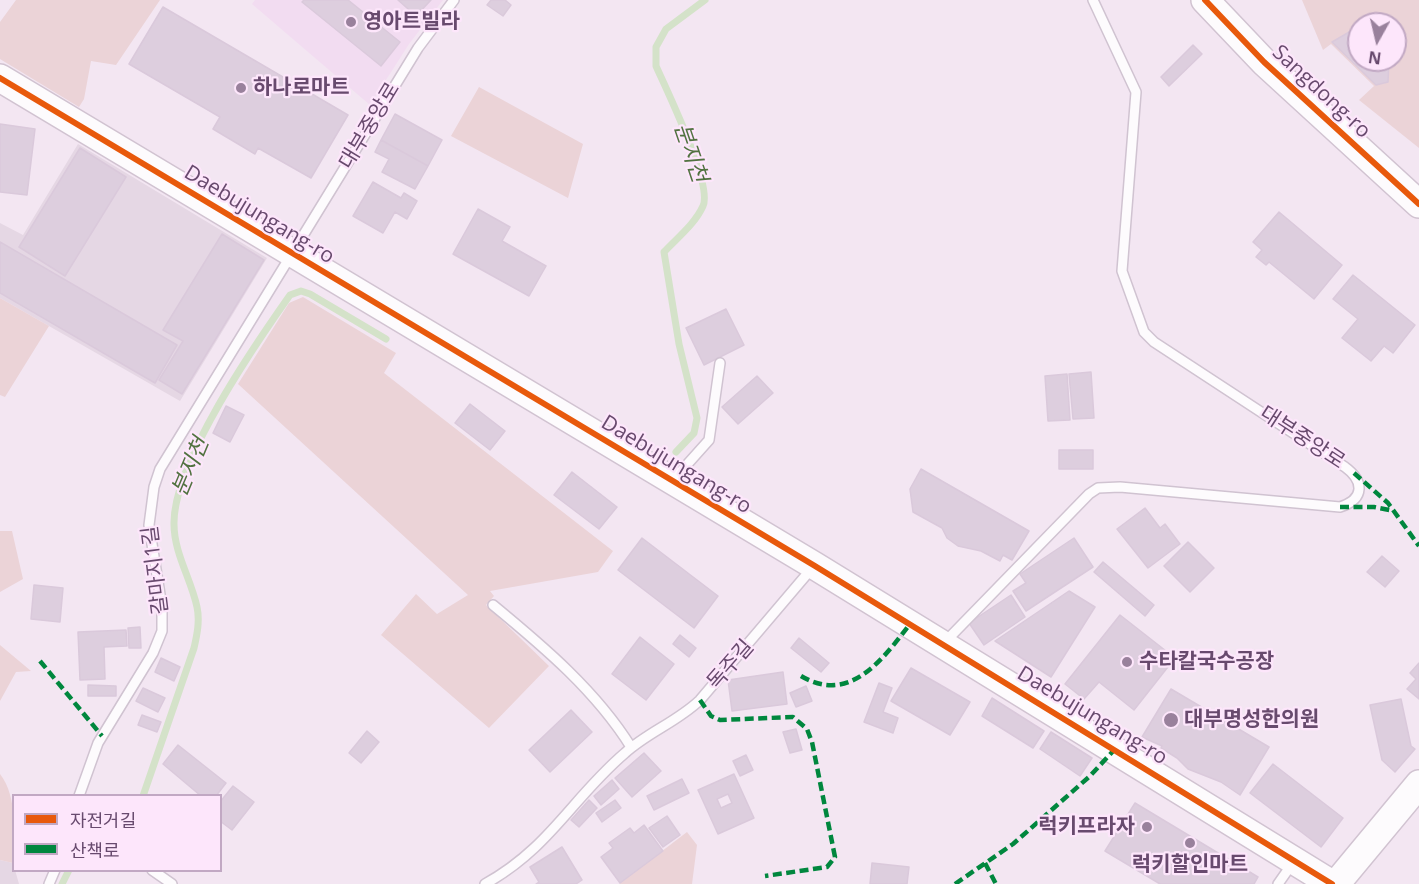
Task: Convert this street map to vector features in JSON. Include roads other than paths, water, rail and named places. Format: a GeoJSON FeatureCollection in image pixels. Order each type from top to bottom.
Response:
{"type":"FeatureCollection","features":[{"type":"Feature","properties":{"kind":"street","name":"Sangdong-ro"},"geometry":{"type":"LineString","coordinates":[[1204,0],[1264,62],[1419,204]]}},
{"type":"Feature","properties":{"kind":"street","name":"Daebujungang-ro"},"geometry":{"type":"LineString","coordinates":[[0,78],[292,255],[815,566],[1334,884]]}},
{"type":"Feature","properties":{"kind":"street"},"geometry":{"type":"LineString","coordinates":[[1334,884],[1413,795]]}},
{"type":"Feature","properties":{"kind":"lane","name":"대부중앙로"},"geometry":{"type":"LineString","coordinates":[[292,255],[418,48],[454,0]]}},
{"type":"Feature","properties":{"kind":"lane","name":"대부중앙로"},"geometry":{"type":"LineString","coordinates":[[943,644],[1089,494],[1098,488],[1120,487],[1334,507],[1349,504],[1357,499],[1360,492],[1360,482],[1345,466],[1154,342],[1144,332],[1122,271],[1136,92],[1093,0]]}},
{"type":"Feature","properties":{"kind":"lane","name":"갈마지1길"},"geometry":{"type":"LineString","coordinates":[[79,794],[98,743],[153,653],[162,631],[162,607],[149,525],[154,487],[160,469],[292,255]]}},
{"type":"Feature","properties":{"kind":"lane"},"geometry":{"type":"LineString","coordinates":[[672,482],[709,440],[720,363]]}},
{"type":"Feature","properties":{"kind":"lane","name":"독주길"},"geometry":{"type":"LineString","coordinates":[[484,884],[529,855],[608,768],[631,747],[684,715],[700,700],[815,566]]}},
{"type":"Feature","properties":{"kind":"lane"},"geometry":{"type":"LineString","coordinates":[[493,604],[593,696],[616,723],[631,747]]}},
{"type":"Feature","properties":{"kind":"lane"},"geometry":{"type":"LineString","coordinates":[[1278,884],[1295,860]]}},
{"type":"Feature","properties":{"kind":"lane"},"geometry":{"type":"LineString","coordinates":[[155,872],[172,884]]}},
{"type":"Feature","properties":{"kind":"waterway","name":"분지천"},"geometry":{"type":"LineString","coordinates":[[676,452],[694,433],[697,418],[679,344],[664,252],[695,219],[703,206],[704,195],[695,159],[656,66],[656,47],[666,29],[705,0]]}},
{"type":"Feature","properties":{"kind":"waterway","name":"분지천"},"geometry":{"type":"LineString","coordinates":[[144,794],[194,648],[197,633],[197,607],[175,535],[177,499],[201,438],[218,406],[290,295],[301,291],[310,294],[386,339]]}},
{"type":"Feature","properties":{"kind":"waterway","name":"분지천"},"geometry":{"type":"LineString","coordinates":[[62,884],[68,872]]}},
{"type":"Feature","properties":{"kind":"place","name":"영아트빌라"},"geometry":{"type":"Point","coordinates":[351,22]}},
{"type":"Feature","properties":{"kind":"place","name":"하나로마트"},"geometry":{"type":"Point","coordinates":[241,88]}},
{"type":"Feature","properties":{"kind":"place","name":"수타칼국수공장"},"geometry":{"type":"Point","coordinates":[1127,662]}},
{"type":"Feature","properties":{"kind":"place","name":"대부명성한의원"},"geometry":{"type":"Point","coordinates":[1171,720]}},
{"type":"Feature","properties":{"kind":"place","name":"럭키프라자"},"geometry":{"type":"Point","coordinates":[1147,827]}},
{"type":"Feature","properties":{"kind":"place","name":"럭키할인마트"},"geometry":{"type":"Point","coordinates":[1190,843]}}]}
